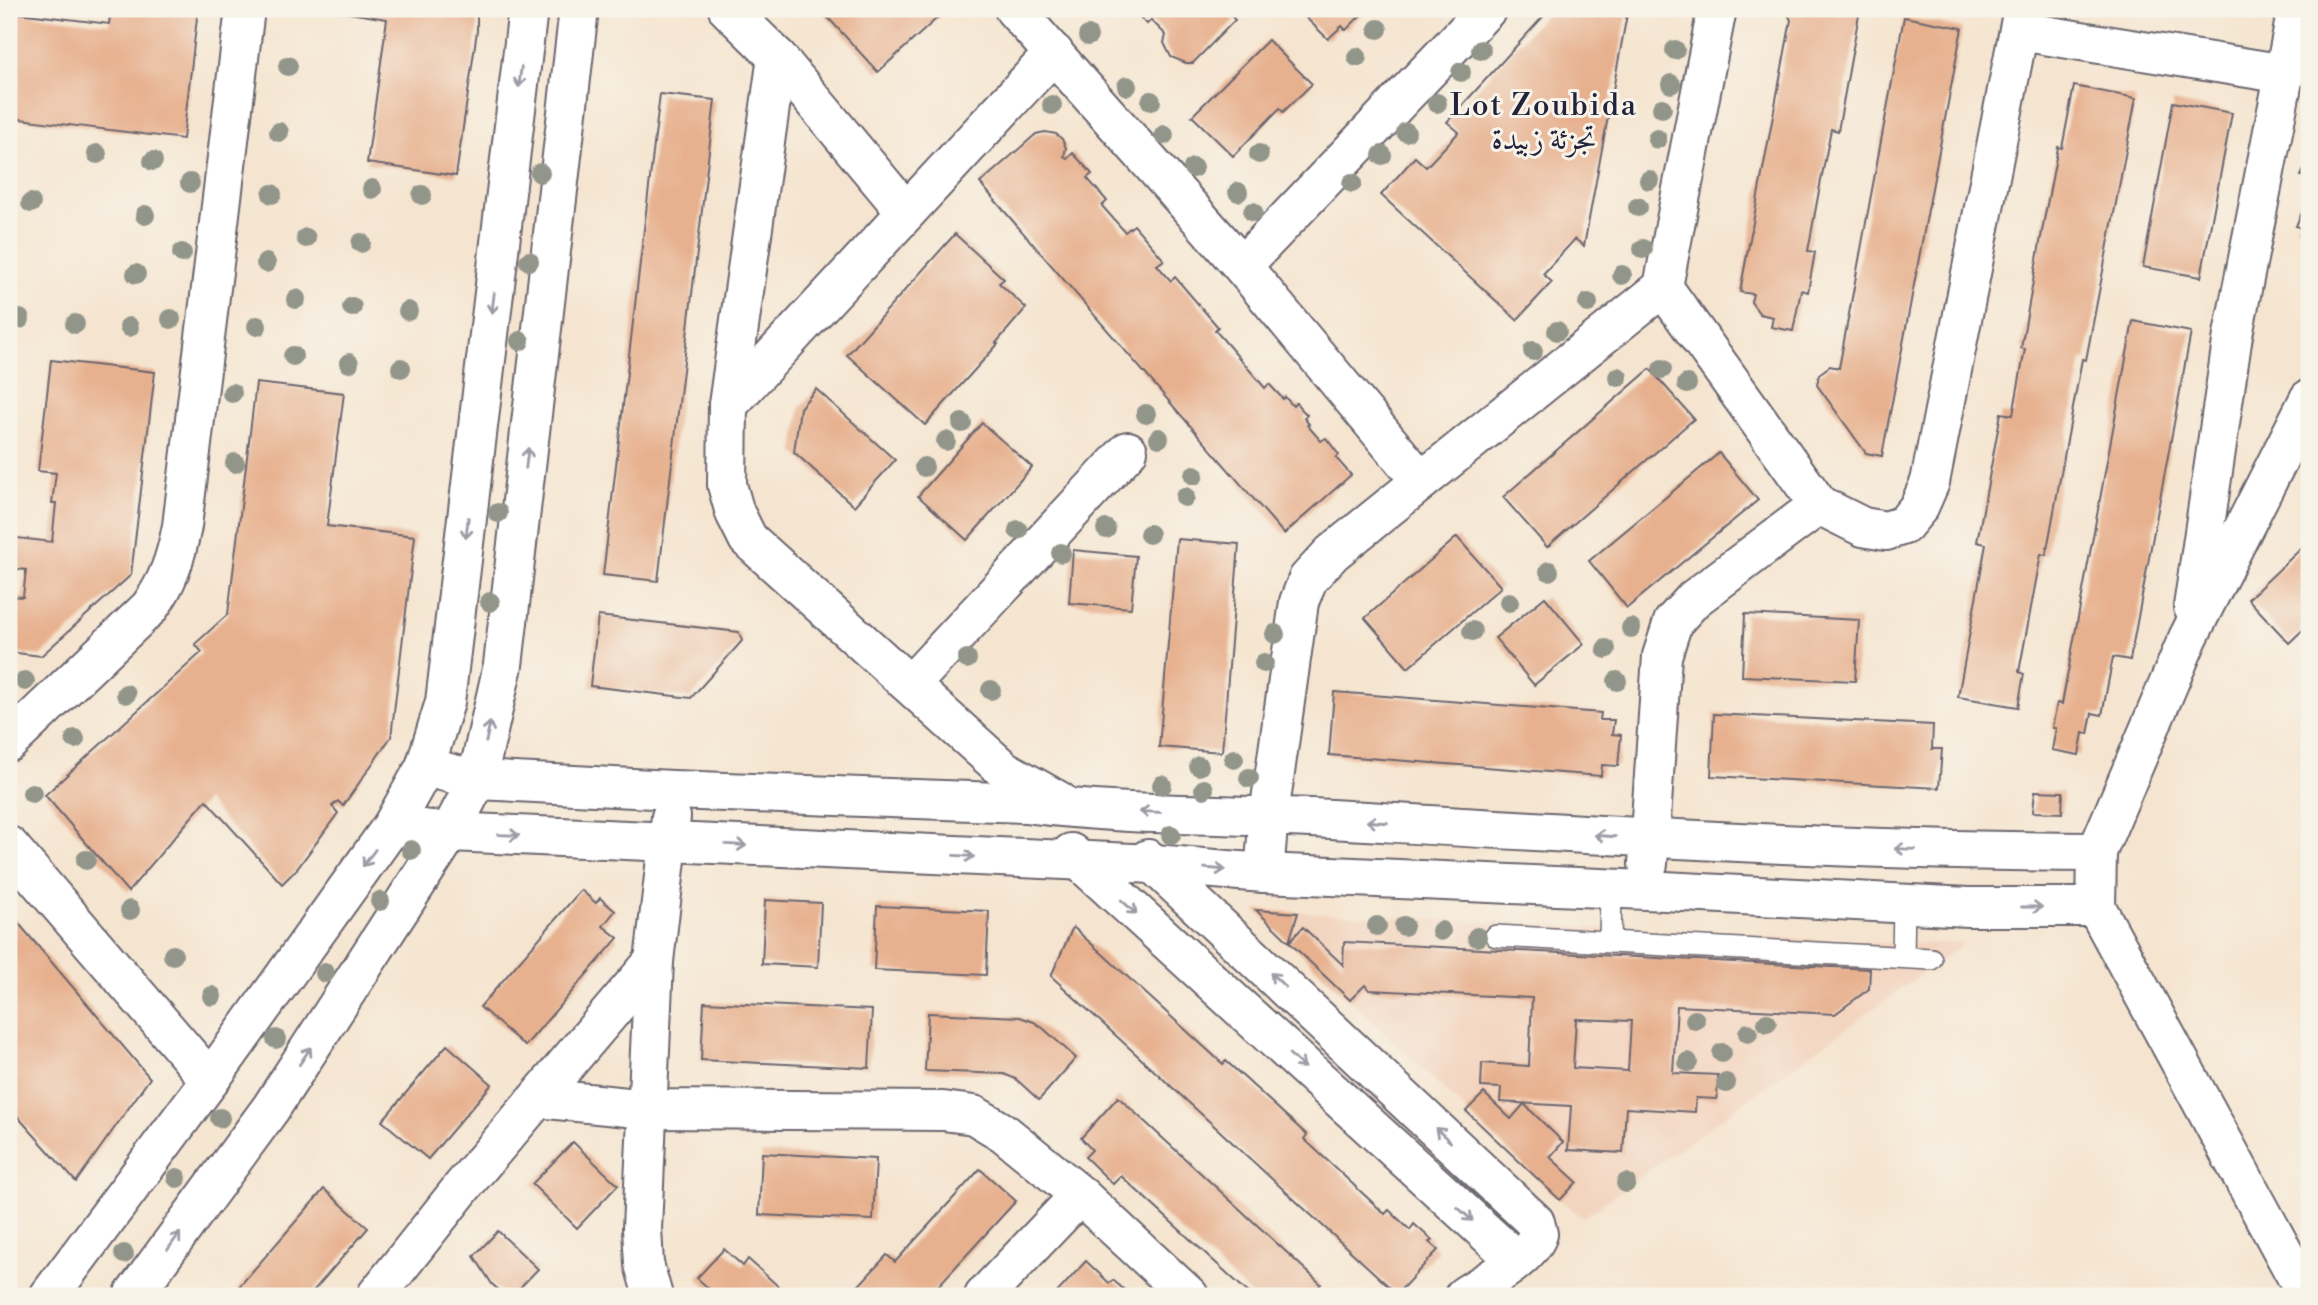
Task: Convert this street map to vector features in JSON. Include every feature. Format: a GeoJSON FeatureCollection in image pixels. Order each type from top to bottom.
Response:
{"type":"FeatureCollection","features":[{"type":"Feature","properties":{"kind":"street"},"geometry":{"type":"LineString","coordinates":[[9,742],[149,608],[160,593],[174,560],[183,512],[245,9]]}},
{"type":"Feature","properties":{"kind":"street"},"geometry":{"type":"LineString","coordinates":[[49,1296],[211,1080],[392,827],[425,767],[447,690],[528,9]]}},
{"type":"Feature","properties":{"kind":"street"},"geometry":{"type":"LineString","coordinates":[[133,1296],[271,1108],[450,832],[477,779],[503,665],[579,9]]}},
{"type":"Feature","properties":{"kind":"street"},"geometry":{"type":"LineString","coordinates":[[729,9],[777,57],[906,212]]}},
{"type":"Feature","properties":{"kind":"street"},"geometry":{"type":"LineString","coordinates":[[1014,9],[1242,266],[1421,481]]}},
{"type":"Feature","properties":{"kind":"street"},"geometry":{"type":"LineString","coordinates":[[1242,266],[1487,9]]}},
{"type":"Feature","properties":{"kind":"street"},"geometry":{"type":"LineString","coordinates":[[1264,873],[1269,815],[1298,602],[1302,590],[1316,568],[1663,287],[1717,9]]}},
{"type":"Feature","properties":{"kind":"street"},"geometry":{"type":"LineString","coordinates":[[2189,638],[2233,335],[2297,9]]}},
{"type":"Feature","properties":{"kind":"street"},"geometry":{"type":"LineString","coordinates":[[1663,287],[1819,505],[1863,527],[1886,531],[1904,525],[1919,508],[1930,482],[2021,20],[2285,74]]}},
{"type":"Feature","properties":{"kind":"street"},"geometry":{"type":"LineString","coordinates":[[728,405],[1054,53]]}},
{"type":"Feature","properties":{"kind":"street"},"geometry":{"type":"LineString","coordinates":[[777,57],[728,405],[727,485],[735,513],[748,539],[1004,770],[1074,810],[1154,864],[1535,1222],[1537,1239],[1516,1260],[1464,1296]]}},
{"type":"Feature","properties":{"kind":"street"},"geometry":{"type":"LineString","coordinates":[[2306,1296],[2096,906],[2096,852],[2189,638],[2309,399]]}},
{"type":"Feature","properties":{"kind":"street"},"geometry":{"type":"LineString","coordinates":[[2276,468],[2309,438]]}},
{"type":"Feature","properties":{"kind":"street"},"geometry":{"type":"LineString","coordinates":[[911,684],[1128,451]]}},
{"type":"Feature","properties":{"kind":"street"},"geometry":{"type":"LineString","coordinates":[[1629,889],[1649,839],[1662,656],[1673,622],[1693,599],[1819,505]]}},
{"type":"Feature","properties":{"kind":"street"},"geometry":{"type":"LineString","coordinates":[[425,767],[477,779],[674,790],[1025,803],[1074,810],[1269,815],[1649,839],[1973,852],[2096,852]]}},
{"type":"Feature","properties":{"kind":"street"},"geometry":{"type":"LineString","coordinates":[[1004,770],[1025,803],[1079,861],[1516,1260]]}},
{"type":"Feature","properties":{"kind":"street"},"geometry":{"type":"LineString","coordinates":[[653,1296],[644,1264],[642,1229],[654,961],[674,790]]}},
{"type":"Feature","properties":{"kind":"street"},"geometry":{"type":"LineString","coordinates":[[392,827],[450,832],[1154,864],[1264,873],[1629,889],[1968,908],[2096,906]]}},
{"type":"Feature","properties":{"kind":"street"},"geometry":{"type":"LineString","coordinates":[[9,846],[211,1080]]}},
{"type":"Feature","properties":{"kind":"street"},"geometry":{"type":"LineString","coordinates":[[376,1296],[463,1186],[654,961]]}},
{"type":"Feature","properties":{"kind":"street"},"geometry":{"type":"LineString","coordinates":[[538,1098],[647,1109],[967,1113],[1004,1133],[1080,1195],[1189,1296]]}},
{"type":"Feature","properties":{"kind":"street"},"geometry":{"type":"LineString","coordinates":[[984,1296],[1080,1195]]}},
{"type":"Feature","properties":{"kind":"lane"},"geometry":{"type":"LineString","coordinates":[[1611,942],[1629,889]]}},
{"type":"Feature","properties":{"kind":"lane"},"geometry":{"type":"LineString","coordinates":[[1903,904],[1903,957]]}},
{"type":"Feature","properties":{"kind":"lane"},"geometry":{"type":"LineString","coordinates":[[1496,936],[1931,959]]}},
{"type":"Feature","properties":{"kind":"shaded area"},"geometry":{"type":"Polygon","coordinates":[[[1256,910],[1903,944],[1966,942],[1583,1218],[1560,1200],[1256,910]]]}},
{"type":"Feature","properties":{"kind":"building"},"geometry":{"type":"Polygon","coordinates":[[[111,9],[198,9],[183,139],[12,118],[9,132],[9,12],[109,24],[111,9]]]}},
{"type":"Feature","properties":{"kind":"building"},"geometry":{"type":"Polygon","coordinates":[[[324,9],[477,9],[477,31],[456,176],[367,163],[387,19],[324,9]]]}},
{"type":"Feature","properties":{"kind":"building"},"geometry":{"type":"Polygon","coordinates":[[[820,9],[945,9],[946,10],[878,72],[820,9]]]}},
{"type":"Feature","properties":{"kind":"building"},"geometry":{"type":"Polygon","coordinates":[[[1123,9],[1225,9],[1235,20],[1193,63],[1186,63],[1171,57],[1164,43],[1166,35],[1151,20],[1147,24],[1134,11],[1129,15],[1123,9]]]}},
{"type":"Feature","properties":{"kind":"building"},"geometry":{"type":"Polygon","coordinates":[[[1297,9],[1367,9],[1346,30],[1342,26],[1328,39],[1297,9]]]}},
{"type":"Feature","properties":{"kind":"building"},"geometry":{"type":"Polygon","coordinates":[[[1550,9],[1628,9],[1584,246],[1575,239],[1543,274],[1552,282],[1517,320],[1381,195],[1415,157],[1426,167],[1459,132],[1447,122],[1550,9]]]}},
{"type":"Feature","properties":{"kind":"building"},"geometry":{"type":"Polygon","coordinates":[[[1785,9],[1860,9],[1838,131],[1831,129],[1819,191],[1808,251],[1815,252],[1808,292],[1801,290],[1793,331],[1771,327],[1773,317],[1760,314],[1751,302],[1753,294],[1740,292],[1791,20],[1785,9]]]}},
{"type":"Feature","properties":{"kind":"building"},"geometry":{"type":"Polygon","coordinates":[[[1904,17],[1962,28],[1882,456],[1866,453],[1817,385],[1819,374],[1830,366],[1839,368],[1904,17]]]}},
{"type":"Feature","properties":{"kind":"building"},"geometry":{"type":"Polygon","coordinates":[[[1268,40],[1312,84],[1283,112],[1280,108],[1233,156],[1192,116],[1268,40]]]}},
{"type":"Feature","properties":{"kind":"building"},"geometry":{"type":"Polygon","coordinates":[[[2074,86],[2136,98],[2086,360],[2082,359],[2046,555],[2041,554],[2019,672],[2024,674],[2018,707],[1958,697],[1986,544],[1977,542],[2001,413],[2013,415],[2025,349],[2021,348],[2045,215],[2058,147],[2062,148],[2074,86]]]}},
{"type":"Feature","properties":{"kind":"building"},"geometry":{"type":"Polygon","coordinates":[[[660,94],[715,100],[658,581],[603,575],[660,94]]]}},
{"type":"Feature","properties":{"kind":"building"},"geometry":{"type":"Polygon","coordinates":[[[2173,102],[2232,113],[2201,277],[2143,267],[2173,102]]]}},
{"type":"Feature","properties":{"kind":"building"},"geometry":{"type":"Polygon","coordinates":[[[1036,134],[1056,134],[1062,139],[1066,148],[1064,156],[1067,159],[1073,153],[1092,174],[1087,178],[1107,201],[1102,206],[1125,232],[1134,225],[1164,260],[1157,265],[1171,281],[1175,277],[1218,327],[1215,330],[1265,388],[1269,384],[1283,399],[1285,397],[1293,406],[1296,403],[1307,415],[1304,418],[1309,424],[1307,425],[1321,441],[1326,438],[1339,455],[1336,458],[1351,475],[1284,534],[980,183],[1036,134]]]}},
{"type":"Feature","properties":{"kind":"building"},"geometry":{"type":"Polygon","coordinates":[[[2309,159],[2309,180],[2301,176],[2309,159]]]}},
{"type":"Feature","properties":{"kind":"building"},"geometry":{"type":"Polygon","coordinates":[[[2309,196],[2309,232],[2296,226],[2309,196]]]}},
{"type":"Feature","properties":{"kind":"building"},"geometry":{"type":"Polygon","coordinates":[[[955,234],[1004,279],[999,283],[1026,308],[996,343],[998,344],[925,425],[847,355],[955,234]]]}},
{"type":"Feature","properties":{"kind":"building"},"geometry":{"type":"Polygon","coordinates":[[[2133,321],[2191,332],[2130,660],[2113,657],[2102,715],[2092,713],[2088,734],[2083,733],[2079,755],[2052,750],[2056,728],[2052,728],[2057,703],[2062,704],[2133,321]]]}},
{"type":"Feature","properties":{"kind":"building"},"geometry":{"type":"Polygon","coordinates":[[[51,360],[155,372],[131,575],[41,656],[9,652],[9,596],[23,597],[26,570],[9,568],[9,537],[52,542],[56,503],[52,503],[56,473],[38,471],[51,360]]]}},
{"type":"Feature","properties":{"kind":"building"},"geometry":{"type":"Polygon","coordinates":[[[1650,369],[1694,419],[1547,547],[1503,497],[1650,369]]]}},
{"type":"Feature","properties":{"kind":"building"},"geometry":{"type":"Polygon","coordinates":[[[256,383],[344,393],[327,526],[415,536],[391,737],[343,806],[338,801],[332,806],[338,813],[297,869],[282,884],[206,800],[128,892],[45,795],[202,652],[195,644],[228,614],[256,383]]]}},
{"type":"Feature","properties":{"kind":"building"},"geometry":{"type":"Polygon","coordinates":[[[816,389],[895,460],[854,506],[794,452],[800,408],[816,389]]]}},
{"type":"Feature","properties":{"kind":"building"},"geometry":{"type":"Polygon","coordinates":[[[982,423],[1032,467],[967,540],[918,496],[982,423]]]}},
{"type":"Feature","properties":{"kind":"building"},"geometry":{"type":"Polygon","coordinates":[[[1719,453],[1758,500],[1627,608],[1589,561],[1719,453]]]}},
{"type":"Feature","properties":{"kind":"building"},"geometry":{"type":"Polygon","coordinates":[[[1457,537],[1501,587],[1408,668],[1365,618],[1457,537]]]}},
{"type":"Feature","properties":{"kind":"building"},"geometry":{"type":"Polygon","coordinates":[[[1177,539],[1239,544],[1222,752],[1159,747],[1177,539]]]}},
{"type":"Feature","properties":{"kind":"building"},"geometry":{"type":"Polygon","coordinates":[[[2309,541],[2309,624],[2289,643],[2248,599],[2309,541]]]}},
{"type":"Feature","properties":{"kind":"building"},"geometry":{"type":"Polygon","coordinates":[[[1073,550],[1136,556],[1131,608],[1069,603],[1073,550]]]}},
{"type":"Feature","properties":{"kind":"building"},"geometry":{"type":"Polygon","coordinates":[[[1545,597],[1584,644],[1534,685],[1495,638],[1545,597]]]}},
{"type":"Feature","properties":{"kind":"building"},"geometry":{"type":"Polygon","coordinates":[[[1745,614],[1859,620],[1855,681],[1742,676],[1745,614]]]}},
{"type":"Feature","properties":{"kind":"building"},"geometry":{"type":"Polygon","coordinates":[[[598,616],[739,632],[742,641],[691,698],[590,686],[598,616]]]}},
{"type":"Feature","properties":{"kind":"building"},"geometry":{"type":"Polygon","coordinates":[[[1334,692],[1601,713],[1600,720],[1614,720],[1612,734],[1621,735],[1618,766],[1602,765],[1601,776],[1329,755],[1334,692]]]}},
{"type":"Feature","properties":{"kind":"building"},"geometry":{"type":"Polygon","coordinates":[[[1714,714],[1933,725],[1932,749],[1942,749],[1939,788],[1711,776],[1714,714]]]}},
{"type":"Feature","properties":{"kind":"building"},"geometry":{"type":"Polygon","coordinates":[[[2035,791],[2063,792],[2062,813],[2033,812],[2035,791]]]}},
{"type":"Feature","properties":{"kind":"building"},"geometry":{"type":"Polygon","coordinates":[[[581,890],[596,903],[600,898],[615,911],[603,926],[618,938],[525,1046],[480,1007],[581,890]]]}},
{"type":"Feature","properties":{"kind":"building"},"geometry":{"type":"Polygon","coordinates":[[[765,900],[821,903],[818,967],[762,964],[765,900]]]}},
{"type":"Feature","properties":{"kind":"building"},"geometry":{"type":"Polygon","coordinates":[[[877,906],[989,911],[986,975],[874,970],[877,906]]]}},
{"type":"Feature","properties":{"kind":"building"},"geometry":{"type":"Polygon","coordinates":[[[1256,910],[1298,913],[1289,942],[1256,910]]]}},
{"type":"Feature","properties":{"kind":"building"},"geometry":{"type":"Polygon","coordinates":[[[9,912],[150,1078],[76,1182],[9,1107],[9,912]]]}},
{"type":"Feature","properties":{"kind":"building"},"geometry":{"type":"Polygon","coordinates":[[[1073,927],[1223,1064],[1226,1061],[1307,1135],[1304,1139],[1385,1214],[1389,1210],[1410,1230],[1414,1224],[1432,1240],[1429,1242],[1438,1250],[1397,1294],[1051,976],[1073,927]]]}},
{"type":"Feature","properties":{"kind":"building"},"geometry":{"type":"Polygon","coordinates":[[[1303,927],[1343,965],[1344,942],[1870,969],[1869,989],[1835,1014],[1677,1006],[1673,1073],[1718,1075],[1717,1099],[1696,1098],[1695,1112],[1626,1108],[1623,1153],[1568,1150],[1571,1106],[1500,1102],[1501,1088],[1481,1087],[1482,1063],[1529,1066],[1532,998],[1369,990],[1365,985],[1350,1000],[1289,942],[1303,927]],[[1576,1019],[1573,1068],[1628,1071],[1631,1021],[1576,1019]]]}},
{"type":"Feature","properties":{"kind":"building"},"geometry":{"type":"Polygon","coordinates":[[[704,1002],[872,1010],[869,1068],[701,1060],[704,1002]]]}},
{"type":"Feature","properties":{"kind":"building"},"geometry":{"type":"Polygon","coordinates":[[[928,1013],[1020,1017],[1044,1029],[1076,1058],[1039,1100],[1016,1079],[1004,1074],[925,1071],[928,1013]]]}},
{"type":"Feature","properties":{"kind":"building"},"geometry":{"type":"Polygon","coordinates":[[[447,1045],[492,1084],[428,1159],[382,1121],[447,1045]]]}},
{"type":"Feature","properties":{"kind":"building"},"geometry":{"type":"Polygon","coordinates":[[[1484,1093],[1511,1119],[1524,1104],[1563,1142],[1550,1157],[1577,1182],[1560,1200],[1466,1111],[1484,1093]]]}},
{"type":"Feature","properties":{"kind":"building"},"geometry":{"type":"Polygon","coordinates":[[[1118,1097],[1321,1284],[1310,1296],[1252,1296],[1121,1176],[1113,1184],[1085,1157],[1092,1150],[1081,1138],[1118,1097]]]}},
{"type":"Feature","properties":{"kind":"building"},"geometry":{"type":"Polygon","coordinates":[[[573,1142],[618,1185],[577,1228],[532,1184],[573,1142]]]}},
{"type":"Feature","properties":{"kind":"building"},"geometry":{"type":"Polygon","coordinates":[[[762,1153],[876,1159],[873,1220],[759,1215],[762,1153]]]}},
{"type":"Feature","properties":{"kind":"building"},"geometry":{"type":"Polygon","coordinates":[[[980,1169],[1016,1201],[929,1296],[850,1295],[887,1255],[895,1262],[980,1169]]]}},
{"type":"Feature","properties":{"kind":"building"},"geometry":{"type":"Polygon","coordinates":[[[324,1189],[368,1228],[309,1296],[240,1296],[242,1294],[237,1289],[324,1189]]]}},
{"type":"Feature","properties":{"kind":"building"},"geometry":{"type":"Polygon","coordinates":[[[498,1231],[538,1269],[512,1296],[505,1296],[492,1284],[474,1256],[498,1231]]]}},
{"type":"Feature","properties":{"kind":"building"},"geometry":{"type":"Polygon","coordinates":[[[724,1249],[743,1266],[748,1259],[779,1287],[771,1296],[717,1296],[697,1278],[724,1249]]]}},
{"type":"Feature","properties":{"kind":"building"},"geometry":{"type":"Polygon","coordinates":[[[1086,1261],[1109,1283],[1113,1280],[1131,1296],[1054,1296],[1086,1261]]]}},
{"type":"Feature","properties":{"kind":"district","name":"Lot Zoubida تجزئة زبيدة"},"geometry":{"type":"Point","coordinates":[1544,123]}}]}
